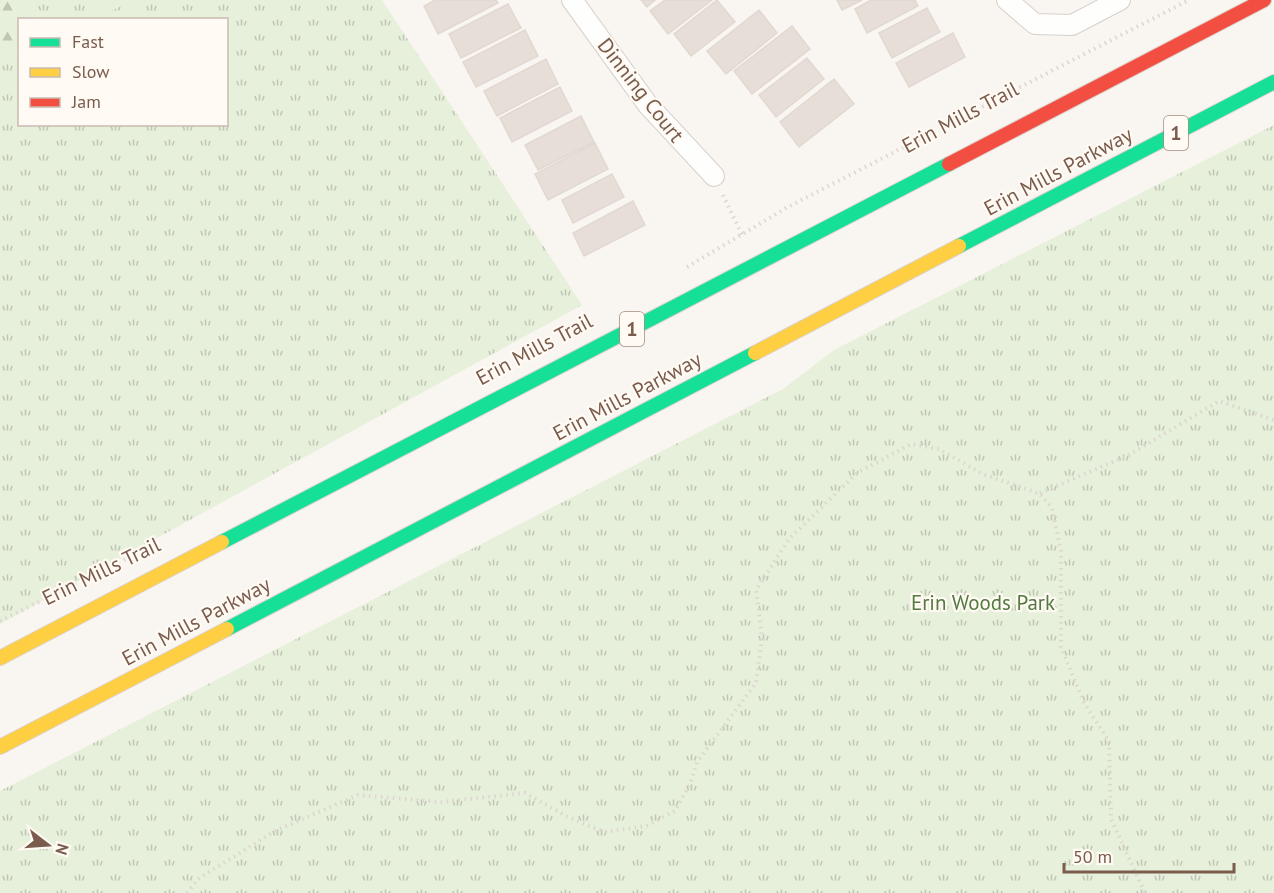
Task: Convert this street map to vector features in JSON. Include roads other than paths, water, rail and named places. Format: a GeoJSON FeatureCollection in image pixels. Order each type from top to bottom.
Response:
{"type":"FeatureCollection","features":[{"type":"Feature","properties":{"kind":"main road","name":"1"},"geometry":{"type":"LineString","coordinates":[[0,658],[1264,0]]}},
{"type":"Feature","properties":{"kind":"main road","name":"Erin Mills Parkway"},"geometry":{"type":"LineString","coordinates":[[0,747],[1274,82]]}},
{"type":"Feature","properties":{"kind":"street","name":"Dinning Court"},"geometry":{"type":"LineString","coordinates":[[572,0],[648,105],[714,177]]}},
{"type":"Feature","properties":{"kind":"street"},"geometry":{"type":"LineString","coordinates":[[1007,0],[1035,24],[1071,25],[1120,0]]}},
{"type":"Feature","properties":{"kind":"park label","name":"Erin Woods Park"},"geometry":{"type":"Point","coordinates":[983,602]}}]}
